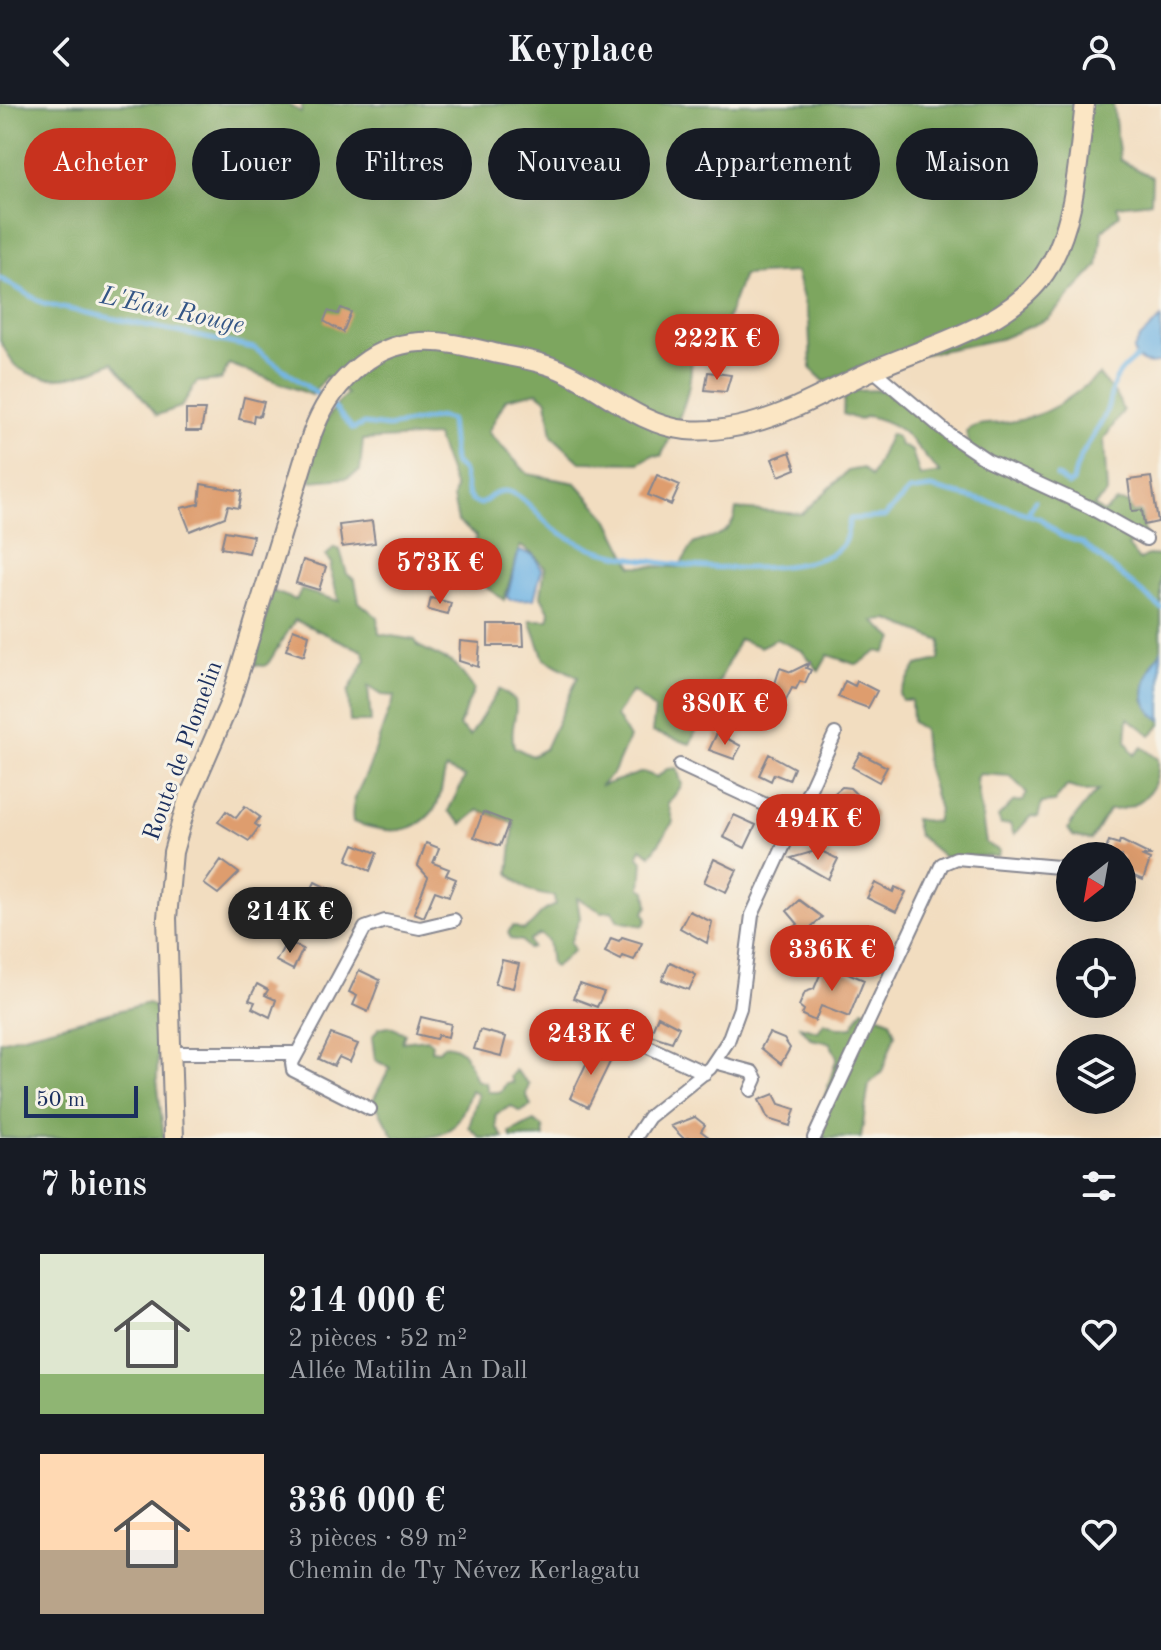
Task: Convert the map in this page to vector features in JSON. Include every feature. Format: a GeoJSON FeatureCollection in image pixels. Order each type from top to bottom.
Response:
{"type":"FeatureCollection","features":[{"type":"Feature","properties":{"kind":"street"},"geometry":{"type":"LineString","coordinates":[[1085,104],[1065,229],[1058,251],[1033,289],[977,325],[873,370],[950,435],[987,460],[1089,507],[1146,539]]}},
{"type":"Feature","properties":{"kind":"street","name":"Route de Plomelin"},"geometry":{"type":"LineString","coordinates":[[174,1138],[167,918],[175,840],[192,789],[230,702],[305,454],[327,399],[357,367],[385,351],[409,343],[437,342],[547,364],[643,417],[675,428],[704,431],[771,417],[873,370]]}},
{"type":"Feature","properties":{"kind":"street"},"geometry":{"type":"LineString","coordinates":[[635,1138],[649,1117],[715,1062],[738,1020],[752,915],[835,734]]}},
{"type":"Feature","properties":{"kind":"street"},"geometry":{"type":"LineString","coordinates":[[680,765],[796,819]]}},
{"type":"Feature","properties":{"kind":"street"},"geometry":{"type":"LineString","coordinates":[[814,1138],[942,864],[956,858],[1056,867]]}},
{"type":"Feature","properties":{"kind":"street"},"geometry":{"type":"LineString","coordinates":[[370,1109],[293,1070],[291,1067],[297,1053],[365,928],[385,921],[420,928],[454,920]]}},
{"type":"Feature","properties":{"kind":"street"},"geometry":{"type":"LineString","coordinates":[[618,1033],[705,1073]]}},
{"type":"Feature","properties":{"kind":"street"},"geometry":{"type":"LineString","coordinates":[[173,1053],[262,1050],[297,1053]]}},
{"type":"Feature","properties":{"kind":"street"},"geometry":{"type":"LineString","coordinates":[[715,1062],[752,1072],[756,1079],[751,1090]]}},
{"type":"Feature","properties":{"kind":"green space"},"geometry":{"type":"Polygon","coordinates":[[[0,104],[287,104],[301,112],[302,104],[1113,104],[1120,160],[1152,177],[1151,202],[1117,206],[1120,214],[1102,231],[1098,266],[1048,319],[1000,339],[860,367],[825,382],[811,369],[809,321],[796,272],[743,275],[725,324],[691,328],[692,365],[687,395],[661,456],[653,455],[639,463],[580,462],[552,436],[547,400],[537,392],[506,399],[488,432],[528,474],[576,483],[609,520],[632,566],[679,567],[693,544],[715,536],[731,525],[736,509],[802,514],[848,471],[863,468],[871,477],[890,434],[897,437],[900,445],[912,451],[920,476],[940,473],[909,437],[892,424],[867,416],[859,420],[843,414],[844,397],[849,391],[883,390],[891,394],[970,456],[966,431],[981,425],[1035,416],[1068,399],[1099,375],[1118,398],[1123,411],[1104,439],[1107,493],[1094,506],[1103,513],[1116,502],[1128,503],[1132,513],[1140,512],[1146,536],[1128,546],[1139,560],[1148,555],[1161,556],[1161,651],[1150,669],[1144,700],[1161,720],[1161,725],[1151,735],[1128,718],[1126,741],[1134,755],[1142,747],[1158,759],[1156,780],[1138,802],[1129,807],[1109,810],[1091,840],[1073,836],[1068,829],[1099,790],[1084,791],[1067,786],[1054,802],[1042,803],[1038,817],[1031,816],[1014,835],[1010,824],[1001,825],[998,817],[1013,802],[1023,801],[1027,793],[1010,776],[980,774],[976,778],[986,843],[1000,851],[998,856],[944,857],[918,835],[914,819],[936,822],[939,810],[926,765],[923,730],[912,722],[911,700],[902,700],[899,694],[917,665],[939,660],[941,641],[889,620],[874,621],[894,639],[885,653],[878,651],[857,665],[828,655],[819,671],[802,651],[776,639],[760,647],[739,639],[690,744],[652,732],[655,710],[632,691],[616,716],[629,738],[614,772],[600,786],[643,772],[657,777],[667,769],[677,768],[682,785],[668,804],[673,822],[651,855],[641,848],[638,856],[643,861],[641,888],[646,891],[648,906],[644,912],[647,919],[643,926],[618,921],[612,911],[602,912],[577,898],[580,918],[570,943],[574,950],[555,967],[551,965],[548,941],[540,934],[529,941],[532,947],[528,949],[522,941],[511,939],[508,932],[513,926],[523,930],[555,905],[554,896],[529,890],[509,873],[514,823],[479,810],[462,824],[448,811],[465,777],[446,769],[436,807],[415,826],[385,830],[353,822],[355,798],[395,696],[382,695],[368,686],[371,722],[350,722],[348,692],[366,659],[363,651],[295,620],[269,662],[265,666],[255,665],[272,591],[296,600],[301,590],[339,601],[330,569],[332,563],[326,556],[334,547],[340,550],[347,574],[355,580],[359,602],[377,617],[379,634],[415,640],[418,646],[455,664],[474,689],[459,726],[470,736],[499,689],[515,700],[514,747],[532,756],[545,749],[578,677],[544,659],[530,620],[548,620],[550,613],[541,596],[545,567],[520,546],[504,600],[469,575],[476,536],[458,522],[453,498],[455,488],[436,436],[363,440],[360,471],[347,478],[311,481],[315,446],[325,422],[347,394],[326,376],[312,395],[229,364],[221,380],[197,382],[181,407],[157,415],[113,362],[65,378],[41,377],[17,367],[0,341],[0,104]]]}},
{"type":"Feature","properties":{"kind":"green space"},"geometry":{"type":"Polygon","coordinates":[[[148,1003],[159,1010],[157,1079],[164,1138],[0,1138],[0,1041],[148,1003]]]}},
{"type":"Feature","properties":{"kind":"green space"},"geometry":{"type":"Polygon","coordinates":[[[863,1009],[890,1020],[895,1034],[882,1072],[869,1084],[861,1138],[812,1138],[837,1057],[830,1043],[811,1039],[800,1026],[818,1031],[824,1022],[839,1028],[852,1027],[863,1009]]]}},
{"type":"Feature","properties":{"kind":"green space"},"geometry":{"type":"Polygon","coordinates":[[[388,1026],[405,1033],[402,1042],[426,1039],[432,1043],[431,1050],[439,1051],[444,1045],[458,1049],[466,1057],[476,1080],[486,1083],[488,1092],[501,1092],[506,1083],[513,1083],[510,1077],[515,1070],[529,1084],[526,1094],[531,1106],[520,1112],[511,1106],[496,1114],[497,1128],[504,1138],[480,1138],[469,1127],[478,1095],[471,1090],[460,1118],[446,1132],[426,1137],[395,1138],[373,1100],[390,1068],[375,1060],[372,1037],[379,1028],[388,1026]]]}},
{"type":"Feature","properties":{"kind":"green space"},"geometry":{"type":"Polygon","coordinates":[[[534,1121],[543,1127],[544,1137],[511,1138],[510,1133],[534,1121]]]}},
{"type":"Feature","properties":{"kind":"water"},"geometry":{"type":"Polygon","coordinates":[[[1161,318],[1161,362],[1144,362],[1133,351],[1140,338],[1161,318]]]}},
{"type":"Feature","properties":{"kind":"water"},"geometry":{"type":"Polygon","coordinates":[[[519,551],[533,555],[542,569],[534,599],[510,600],[507,597],[519,551]]]}},
{"type":"Feature","properties":{"kind":"water"},"geometry":{"type":"Polygon","coordinates":[[[1161,651],[1161,720],[1147,705],[1145,687],[1161,651]]]}},
{"type":"Feature","properties":{"kind":"building"},"geometry":{"type":"Polygon","coordinates":[[[341,308],[351,312],[343,332],[324,321],[328,311],[338,314],[341,308]]]}},
{"type":"Feature","properties":{"kind":"building"},"geometry":{"type":"Polygon","coordinates":[[[708,372],[731,375],[726,392],[705,390],[708,372]]]}},
{"type":"Feature","properties":{"kind":"building"},"geometry":{"type":"Polygon","coordinates":[[[244,397],[264,402],[260,416],[254,415],[253,422],[239,419],[244,397]]]}},
{"type":"Feature","properties":{"kind":"building"},"geometry":{"type":"Polygon","coordinates":[[[186,410],[205,410],[201,431],[186,431],[186,410]]]}},
{"type":"Feature","properties":{"kind":"building"},"geometry":{"type":"Polygon","coordinates":[[[790,452],[796,469],[779,476],[772,459],[790,452]]]}},
{"type":"Feature","properties":{"kind":"building"},"geometry":{"type":"Polygon","coordinates":[[[657,475],[680,485],[671,505],[648,495],[657,475]]]}},
{"type":"Feature","properties":{"kind":"building"},"geometry":{"type":"Polygon","coordinates":[[[1151,477],[1158,522],[1144,525],[1142,510],[1132,511],[1128,480],[1151,477]]]}},
{"type":"Feature","properties":{"kind":"building"},"geometry":{"type":"Polygon","coordinates":[[[201,484],[242,491],[239,508],[228,506],[225,517],[190,531],[181,508],[199,504],[201,484]]]}},
{"type":"Feature","properties":{"kind":"building"},"geometry":{"type":"Polygon","coordinates":[[[372,521],[375,543],[342,547],[339,525],[372,521]]]}},
{"type":"Feature","properties":{"kind":"building"},"geometry":{"type":"Polygon","coordinates":[[[225,531],[253,536],[249,553],[221,548],[225,531]]]}},
{"type":"Feature","properties":{"kind":"building"},"geometry":{"type":"Polygon","coordinates":[[[303,560],[326,567],[319,590],[296,583],[303,560]]]}},
{"type":"Feature","properties":{"kind":"building"},"geometry":{"type":"Polygon","coordinates":[[[431,598],[451,603],[448,615],[428,610],[431,598]]]}},
{"type":"Feature","properties":{"kind":"building"},"geometry":{"type":"Polygon","coordinates":[[[488,625],[523,625],[524,646],[488,646],[488,625]]]}},
{"type":"Feature","properties":{"kind":"building"},"geometry":{"type":"Polygon","coordinates":[[[293,629],[309,635],[304,656],[286,650],[293,629]]]}},
{"type":"Feature","properties":{"kind":"building"},"geometry":{"type":"Polygon","coordinates":[[[460,641],[480,643],[478,667],[459,661],[460,641]]]}},
{"type":"Feature","properties":{"kind":"building"},"geometry":{"type":"Polygon","coordinates":[[[809,663],[806,668],[811,670],[805,683],[800,681],[796,689],[792,688],[785,702],[771,696],[780,668],[791,672],[809,663]]]}},
{"type":"Feature","properties":{"kind":"building"},"geometry":{"type":"Polygon","coordinates":[[[845,681],[855,686],[857,681],[877,691],[868,708],[838,697],[845,681]]]}},
{"type":"Feature","properties":{"kind":"building"},"geometry":{"type":"Polygon","coordinates":[[[717,733],[741,746],[734,759],[709,750],[717,733]]]}},
{"type":"Feature","properties":{"kind":"building"},"geometry":{"type":"Polygon","coordinates":[[[860,753],[887,767],[879,782],[852,767],[860,753]]]}},
{"type":"Feature","properties":{"kind":"building"},"geometry":{"type":"Polygon","coordinates":[[[769,754],[794,768],[789,780],[774,774],[771,781],[759,775],[769,754]]]}},
{"type":"Feature","properties":{"kind":"building"},"geometry":{"type":"Polygon","coordinates":[[[842,787],[850,788],[875,813],[873,830],[859,820],[857,822],[831,796],[842,787]]]}},
{"type":"Feature","properties":{"kind":"building"},"geometry":{"type":"Polygon","coordinates":[[[245,806],[260,817],[255,824],[259,827],[249,841],[218,822],[226,811],[236,818],[245,806]]]}},
{"type":"Feature","properties":{"kind":"building"},"geometry":{"type":"Polygon","coordinates":[[[483,812],[509,822],[500,846],[474,837],[483,812]]]}},
{"type":"Feature","properties":{"kind":"building"},"geometry":{"type":"Polygon","coordinates":[[[734,815],[756,825],[745,848],[723,837],[734,815]]]}},
{"type":"Feature","properties":{"kind":"building"},"geometry":{"type":"Polygon","coordinates":[[[426,843],[439,848],[433,863],[449,869],[446,875],[456,879],[449,896],[435,891],[424,917],[414,913],[428,877],[418,866],[426,843]]]}},
{"type":"Feature","properties":{"kind":"building"},"geometry":{"type":"Polygon","coordinates":[[[354,844],[377,853],[370,871],[347,860],[354,844]]]}},
{"type":"Feature","properties":{"kind":"building"},"geometry":{"type":"Polygon","coordinates":[[[1136,848],[1152,856],[1141,856],[1150,860],[1143,880],[1136,877],[1136,848]]]}},
{"type":"Feature","properties":{"kind":"building"},"geometry":{"type":"Polygon","coordinates":[[[819,850],[838,859],[828,879],[791,858],[819,850]]]}},
{"type":"Feature","properties":{"kind":"building"},"geometry":{"type":"Polygon","coordinates":[[[714,859],[737,870],[726,892],[704,882],[714,859]]]}},
{"type":"Feature","properties":{"kind":"building"},"geometry":{"type":"Polygon","coordinates":[[[221,860],[239,873],[218,894],[204,884],[221,860]]]}},
{"type":"Feature","properties":{"kind":"building"},"geometry":{"type":"Polygon","coordinates":[[[315,882],[331,890],[320,917],[308,911],[314,899],[308,896],[315,882]]]}},
{"type":"Feature","properties":{"kind":"building"},"geometry":{"type":"Polygon","coordinates":[[[875,883],[893,892],[895,887],[906,892],[896,912],[867,898],[875,883]]]}},
{"type":"Feature","properties":{"kind":"building"},"geometry":{"type":"Polygon","coordinates":[[[799,900],[822,917],[797,940],[790,932],[798,924],[787,911],[799,900]]]}},
{"type":"Feature","properties":{"kind":"building"},"geometry":{"type":"Polygon","coordinates":[[[689,911],[712,922],[707,943],[680,928],[689,911]]]}},
{"type":"Feature","properties":{"kind":"building"},"geometry":{"type":"Polygon","coordinates":[[[622,937],[642,943],[634,960],[623,956],[621,960],[605,952],[611,938],[619,941],[622,937]]]}},
{"type":"Feature","properties":{"kind":"building"},"geometry":{"type":"Polygon","coordinates":[[[287,941],[303,949],[293,970],[276,961],[287,941]]]}},
{"type":"Feature","properties":{"kind":"building"},"geometry":{"type":"Polygon","coordinates":[[[502,960],[519,964],[513,988],[495,984],[502,960]]]}},
{"type":"Feature","properties":{"kind":"building"},"geometry":{"type":"Polygon","coordinates":[[[670,962],[696,975],[689,990],[662,980],[670,962]]]}},
{"type":"Feature","properties":{"kind":"building"},"geometry":{"type":"Polygon","coordinates":[[[825,963],[864,980],[849,1017],[821,1006],[815,1021],[802,1015],[804,1010],[799,1006],[805,992],[814,989],[825,963]]]}},
{"type":"Feature","properties":{"kind":"building"},"geometry":{"type":"Polygon","coordinates":[[[359,970],[380,980],[368,1012],[353,1005],[357,996],[349,992],[359,970]]]}},
{"type":"Feature","properties":{"kind":"building"},"geometry":{"type":"Polygon","coordinates":[[[257,984],[268,990],[265,995],[276,1000],[270,1017],[252,1008],[255,1002],[249,1000],[257,984]]]}},
{"type":"Feature","properties":{"kind":"building"},"geometry":{"type":"Polygon","coordinates":[[[580,984],[604,992],[597,1007],[573,998],[580,984]]]}},
{"type":"Feature","properties":{"kind":"building"},"geometry":{"type":"Polygon","coordinates":[[[658,1016],[679,1027],[672,1042],[650,1035],[658,1016]]]}},
{"type":"Feature","properties":{"kind":"building"},"geometry":{"type":"Polygon","coordinates":[[[421,1017],[451,1024],[448,1037],[438,1035],[436,1039],[416,1034],[421,1017]]]}},
{"type":"Feature","properties":{"kind":"building"},"geometry":{"type":"Polygon","coordinates":[[[480,1030],[506,1037],[501,1056],[474,1049],[480,1030]]]}},
{"type":"Feature","properties":{"kind":"building"},"geometry":{"type":"Polygon","coordinates":[[[769,1033],[784,1039],[790,1048],[781,1064],[761,1048],[769,1033]]]}},
{"type":"Feature","properties":{"kind":"building"},"geometry":{"type":"Polygon","coordinates":[[[331,1034],[358,1044],[350,1062],[339,1057],[334,1066],[319,1059],[331,1034]]]}},
{"type":"Feature","properties":{"kind":"building"},"geometry":{"type":"Polygon","coordinates":[[[594,1047],[613,1056],[588,1107],[570,1098],[594,1047]]]}},
{"type":"Feature","properties":{"kind":"building"},"geometry":{"type":"Polygon","coordinates":[[[774,1094],[779,1104],[795,1109],[790,1126],[768,1119],[759,1100],[774,1094]]]}},
{"type":"Feature","properties":{"kind":"building"},"geometry":{"type":"Polygon","coordinates":[[[695,1117],[705,1125],[701,1131],[710,1138],[683,1138],[671,1126],[695,1117]]]}},
{"type":"Feature","properties":{"kind":"waterway","name":"L'Eau Rouge"},"geometry":{"type":"LineString","coordinates":[[0,278],[44,304],[254,348],[324,399]]}},
{"type":"Feature","properties":{"kind":"waterway"},"geometry":{"type":"LineString","coordinates":[[1057,476],[1068,485],[1073,482],[1080,459],[1105,414],[1115,381],[1127,365],[1139,356]]}},
{"type":"Feature","properties":{"kind":"waterway","name":"L'Eau Rouge"},"geometry":{"type":"LineString","coordinates":[[332,405],[353,429],[364,424],[388,427],[440,417],[450,420],[454,463],[462,470],[471,499],[481,504],[498,492],[512,493],[557,531],[586,546],[609,553],[716,568],[791,565],[821,558],[841,547],[850,519],[884,517],[909,491],[931,488],[1005,506],[1041,519],[1061,536],[1082,543],[1161,608]]}},
{"type":"Feature","properties":{"kind":"waterway"},"geometry":{"type":"LineString","coordinates":[[1027,515],[1035,501]]}}]}
